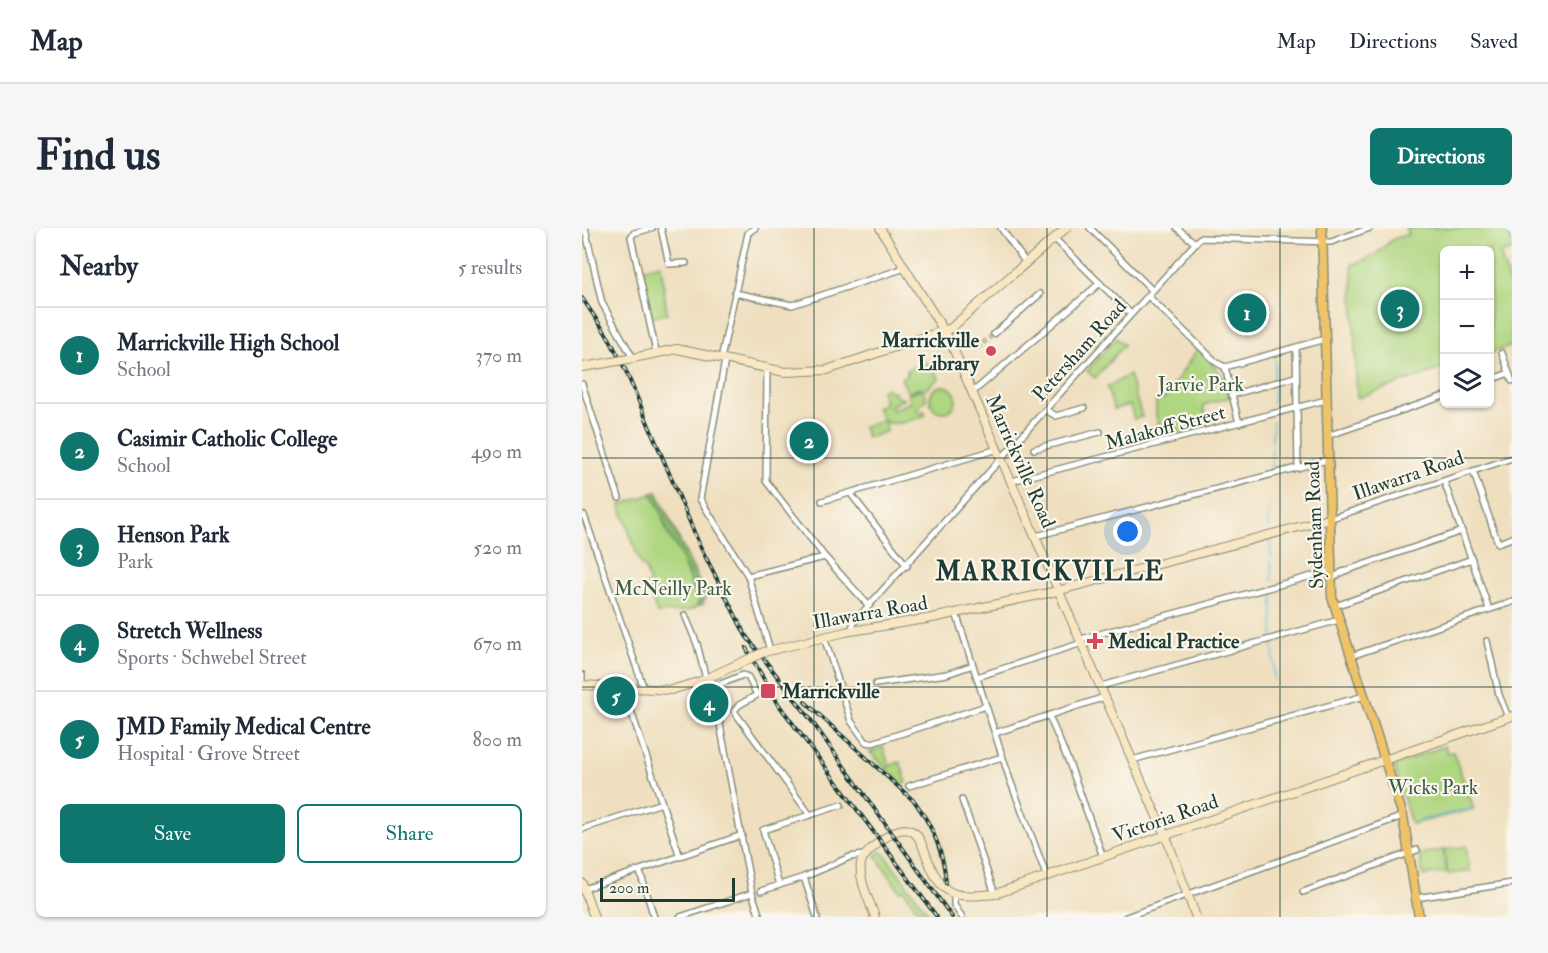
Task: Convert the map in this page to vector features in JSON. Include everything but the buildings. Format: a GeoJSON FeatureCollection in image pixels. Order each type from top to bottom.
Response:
{"type":"FeatureCollection","features":[{"type":"Feature","properties":{"kind":"main road"},"geometry":{"type":"LineString","coordinates":[[582,367],[677,349],[797,374],[828,370],[944,331],[1066,228]]}},
{"type":"Feature","properties":{"kind":"main road","name":"Sydenham Road"},"geometry":{"type":"LineString","coordinates":[[1322,228],[1330,573],[1339,620],[1413,851],[1419,917]]}},
{"type":"Feature","properties":{"kind":"main road","name":"Marrickville Road"},"geometry":{"type":"LineString","coordinates":[[882,229],[944,331],[973,392],[1156,814],[1190,895],[1196,917]]}},
{"type":"Feature","properties":{"kind":"main road","name":"Illawarra Road"},"geometry":{"type":"LineString","coordinates":[[582,685],[671,690],[709,678],[767,651],[851,631],[956,613],[1059,590],[1329,519]]}},
{"type":"Feature","properties":{"kind":"main road","name":"Victoria Road"},"geometry":{"type":"LineString","coordinates":[[954,895],[995,894],[1510,716]]}},
{"type":"Feature","properties":{"kind":"main road"},"geometry":{"type":"LineString","coordinates":[[1156,814],[1165,825],[1180,831]]}},
{"type":"Feature","properties":{"kind":"main road"},"geometry":{"type":"LineString","coordinates":[[875,917],[861,870],[864,855],[899,830],[912,831],[919,838],[937,881],[954,895]]}},
{"type":"Feature","properties":{"kind":"main road"},"geometry":{"type":"LineString","coordinates":[[583,886],[594,917]]}},
{"type":"Feature","properties":{"kind":"street"},"geometry":{"type":"LineString","coordinates":[[585,228],[602,303],[631,359]]}},
{"type":"Feature","properties":{"kind":"street"},"geometry":{"type":"LineString","coordinates":[[652,228],[634,233],[631,240],[656,352]]}},
{"type":"Feature","properties":{"kind":"street"},"geometry":{"type":"LineString","coordinates":[[662,228],[669,264],[686,263]]}},
{"type":"Feature","properties":{"kind":"street"},"geometry":{"type":"LineString","coordinates":[[754,228],[748,233],[735,293],[700,499],[748,576],[767,651]]}},
{"type":"Feature","properties":{"kind":"street"},"geometry":{"type":"LineString","coordinates":[[1001,228],[1026,263]]}},
{"type":"Feature","properties":{"kind":"street"},"geometry":{"type":"LineString","coordinates":[[1090,228],[1152,290]]}},
{"type":"Feature","properties":{"kind":"street"},"geometry":{"type":"LineString","coordinates":[[1177,228],[1195,243]]}},
{"type":"Feature","properties":{"kind":"street"},"geometry":{"type":"LineString","coordinates":[[1208,230],[1210,237],[1331,242],[1370,228]]}},
{"type":"Feature","properties":{"kind":"street","name":"Petersham Road"},"geometry":{"type":"LineString","coordinates":[[851,631],[854,622],[907,566],[1152,290],[1200,238],[1210,237]]}},
{"type":"Feature","properties":{"kind":"street"},"geometry":{"type":"LineString","coordinates":[[1054,238],[1131,315]]}},
{"type":"Feature","properties":{"kind":"street"},"geometry":{"type":"LineString","coordinates":[[735,293],[792,305],[904,268]]}},
{"type":"Feature","properties":{"kind":"street"},"geometry":{"type":"LineString","coordinates":[[973,392],[1100,283]]}},
{"type":"Feature","properties":{"kind":"street"},"geometry":{"type":"LineString","coordinates":[[994,334],[1041,294]]}},
{"type":"Feature","properties":{"kind":"street"},"geometry":{"type":"LineString","coordinates":[[1148,296],[1217,363],[1225,367],[1325,339]]}},
{"type":"Feature","properties":{"kind":"street"},"geometry":{"type":"LineString","coordinates":[[1296,348],[1298,468]]}},
{"type":"Feature","properties":{"kind":"street"},"geometry":{"type":"LineString","coordinates":[[1502,353],[1512,381]]}},
{"type":"Feature","properties":{"kind":"street"},"geometry":{"type":"LineString","coordinates":[[1225,367],[1239,423]]}},
{"type":"Feature","properties":{"kind":"street"},"geometry":{"type":"LineString","coordinates":[[767,368],[766,481],[825,557],[869,606]]}},
{"type":"Feature","properties":{"kind":"street"},"geometry":{"type":"LineString","coordinates":[[1494,379],[1509,373]]}},
{"type":"Feature","properties":{"kind":"street"},"geometry":{"type":"LineString","coordinates":[[1232,395],[1295,377]]}},
{"type":"Feature","properties":{"kind":"street"},"geometry":{"type":"LineString","coordinates":[[582,384],[620,498]]}},
{"type":"Feature","properties":{"kind":"street"},"geometry":{"type":"LineString","coordinates":[[1327,436],[1440,397]]}},
{"type":"Feature","properties":{"kind":"street","name":"Malakoff Street"},"geometry":{"type":"LineString","coordinates":[[1012,481],[1326,400]]}},
{"type":"Feature","properties":{"kind":"street"},"geometry":{"type":"LineString","coordinates":[[1046,410],[1056,416],[1084,408]]}},
{"type":"Feature","properties":{"kind":"street"},"geometry":{"type":"LineString","coordinates":[[1034,449],[1100,432]]}},
{"type":"Feature","properties":{"kind":"street"},"geometry":{"type":"LineString","coordinates":[[822,501],[998,449]]}},
{"type":"Feature","properties":{"kind":"street","name":"Illawarra Road"},"geometry":{"type":"LineString","coordinates":[[1329,519],[1512,458]]}},
{"type":"Feature","properties":{"kind":"street"},"geometry":{"type":"LineString","coordinates":[[1036,536],[1327,460]]}},
{"type":"Feature","properties":{"kind":"street"},"geometry":{"type":"LineString","coordinates":[[1473,471],[1498,543],[1512,538]]}},
{"type":"Feature","properties":{"kind":"street"},"geometry":{"type":"LineString","coordinates":[[1444,481],[1489,609]]}},
{"type":"Feature","properties":{"kind":"street"},"geometry":{"type":"LineString","coordinates":[[851,494],[907,566]]}},
{"type":"Feature","properties":{"kind":"street"},"geometry":{"type":"LineString","coordinates":[[583,516],[644,689]]}},
{"type":"Feature","properties":{"kind":"street"},"geometry":{"type":"LineString","coordinates":[[977,677],[1059,652],[1082,641],[1330,573],[1342,572],[1462,531]]}},
{"type":"Feature","properties":{"kind":"street"},"geometry":{"type":"LineString","coordinates":[[748,576],[825,557]]}},
{"type":"Feature","properties":{"kind":"street"},"geometry":{"type":"LineString","coordinates":[[1335,606],[1472,559]]}},
{"type":"Feature","properties":{"kind":"street"},"geometry":{"type":"LineString","coordinates":[[1330,573],[1342,572]]}},
{"type":"Feature","properties":{"kind":"street"},"geometry":{"type":"LineString","coordinates":[[1351,656],[1512,602]]}},
{"type":"Feature","properties":{"kind":"street"},"geometry":{"type":"LineString","coordinates":[[956,613],[1002,756],[1047,877]]}},
{"type":"Feature","properties":{"kind":"street"},"geometry":{"type":"LineString","coordinates":[[685,615],[713,687],[752,893],[760,917]]}},
{"type":"Feature","properties":{"kind":"street"},"geometry":{"type":"LineString","coordinates":[[1101,686],[1339,620]]}},
{"type":"Feature","properties":{"kind":"street"},"geometry":{"type":"LineString","coordinates":[[824,637],[851,721],[868,743],[986,706]]}},
{"type":"Feature","properties":{"kind":"street"},"geometry":{"type":"LineString","coordinates":[[1487,641],[1499,695],[1510,716]]}},
{"type":"Feature","properties":{"kind":"street"},"geometry":{"type":"LineString","coordinates":[[876,684],[947,674],[973,666]]}},
{"type":"Feature","properties":{"kind":"street"},"geometry":{"type":"LineString","coordinates":[[582,675],[582,685]]}},
{"type":"Feature","properties":{"kind":"street"},"geometry":{"type":"LineString","coordinates":[[713,687],[742,675],[747,676],[757,695],[734,711],[810,815]]}},
{"type":"Feature","properties":{"kind":"street"},"geometry":{"type":"LineString","coordinates":[[623,687],[680,857]]}},
{"type":"Feature","properties":{"kind":"street"},"geometry":{"type":"LineString","coordinates":[[1132,760],[1364,696]]}},
{"type":"Feature","properties":{"kind":"street"},"geometry":{"type":"LineString","coordinates":[[995,733],[1105,697]]}},
{"type":"Feature","properties":{"kind":"street"},"geometry":{"type":"LineString","coordinates":[[1049,716],[1070,765],[1102,857]]}},
{"type":"Feature","properties":{"kind":"street"},"geometry":{"type":"LineString","coordinates":[[909,786],[1002,756]]}},
{"type":"Feature","properties":{"kind":"street"},"geometry":{"type":"LineString","coordinates":[[962,800],[995,894]]}},
{"type":"Feature","properties":{"kind":"street"},"geometry":{"type":"LineString","coordinates":[[582,830],[662,803]]}},
{"type":"Feature","properties":{"kind":"street"},"geometry":{"type":"LineString","coordinates":[[779,885],[764,830],[841,805]]}},
{"type":"Feature","properties":{"kind":"street"},"geometry":{"type":"LineString","coordinates":[[1126,917],[1403,816]]}},
{"type":"Feature","properties":{"kind":"street"},"geometry":{"type":"LineString","coordinates":[[583,886],[640,872],[742,836]]}},
{"type":"Feature","properties":{"kind":"street"},"geometry":{"type":"LineString","coordinates":[[1303,892],[1413,851]]}},
{"type":"Feature","properties":{"kind":"street"},"geometry":{"type":"LineString","coordinates":[[761,891],[846,861],[850,857],[864,855]]}},
{"type":"Feature","properties":{"kind":"street"},"geometry":{"type":"LineString","coordinates":[[640,872],[654,917]]}},
{"type":"Feature","properties":{"kind":"street"},"geometry":{"type":"LineString","coordinates":[[804,877],[817,917]]}},
{"type":"Feature","properties":{"kind":"street"},"geometry":{"type":"LineString","coordinates":[[1416,898],[1512,884]]}},
{"type":"Feature","properties":{"kind":"street"},"geometry":{"type":"LineString","coordinates":[[680,917],[752,893]]}},
{"type":"Feature","properties":{"kind":"street"},"geometry":{"type":"LineString","coordinates":[[954,895],[954,904],[962,917]]}},
{"type":"Feature","properties":{"kind":"green space"},"geometry":{"type":"Polygon","coordinates":[[[1406,228],[1509,228],[1512,250],[1500,254],[1512,291],[1512,346],[1494,352],[1494,246],[1440,246],[1440,369],[1357,398],[1352,265],[1375,255],[1393,239],[1409,234],[1406,228]]]}},
{"type":"Feature","properties":{"kind":"green space"},"geometry":{"type":"Polygon","coordinates":[[[661,264],[667,314],[651,317],[641,269],[661,264]]]}},
{"type":"Feature","properties":{"kind":"green space"},"geometry":{"type":"Polygon","coordinates":[[[1116,338],[1124,345],[1095,378],[1087,371],[1116,338]]]}},
{"type":"Feature","properties":{"kind":"green space","name":"Jarvie Park"},"geometry":{"type":"Polygon","coordinates":[[[1198,348],[1226,380],[1230,397],[1203,405],[1208,425],[1162,437],[1156,416],[1156,400],[1165,398],[1198,348]]]}},
{"type":"Feature","properties":{"kind":"green space"},"geometry":{"type":"Polygon","coordinates":[[[926,363],[931,365],[939,378],[926,389],[919,388],[908,393],[901,378],[907,375],[907,370],[926,363]]]}},
{"type":"Feature","properties":{"kind":"green space"},"geometry":{"type":"Polygon","coordinates":[[[1129,375],[1142,417],[1134,419],[1130,405],[1114,409],[1107,387],[1129,375]]]}},
{"type":"Feature","properties":{"kind":"green space"},"geometry":{"type":"Polygon","coordinates":[[[943,386],[952,390],[956,399],[952,408],[943,412],[934,408],[930,399],[934,390],[943,386]]]}},
{"type":"Feature","properties":{"kind":"green space"},"geometry":{"type":"Polygon","coordinates":[[[887,388],[889,392],[894,391],[897,397],[904,399],[890,406],[892,410],[911,402],[908,394],[921,389],[926,399],[917,409],[919,413],[924,411],[926,415],[894,424],[884,421],[887,431],[867,438],[863,427],[883,420],[876,407],[885,404],[881,391],[887,388]]]}},
{"type":"Feature","properties":{"kind":"green space","name":"McNeilly Park"},"geometry":{"type":"Polygon","coordinates":[[[657,492],[706,597],[702,605],[687,611],[657,613],[647,585],[650,583],[645,568],[640,563],[620,505],[657,492]]]}},
{"type":"Feature","properties":{"kind":"green space"},"geometry":{"type":"Polygon","coordinates":[[[657,492],[706,597],[702,605],[696,607],[701,598],[698,591],[693,589],[679,552],[667,533],[660,509],[651,493],[657,492]]]}},
{"type":"Feature","properties":{"kind":"green space","name":"Wicks Park"},"geometry":{"type":"Polygon","coordinates":[[[1445,746],[1448,753],[1453,752],[1474,809],[1411,824],[1394,765],[1445,746]]]}},
{"type":"Feature","properties":{"kind":"green space"},"geometry":{"type":"Polygon","coordinates":[[[883,747],[889,766],[900,762],[907,783],[902,784],[870,752],[883,747]]]}},
{"type":"Feature","properties":{"kind":"green space"},"geometry":{"type":"Polygon","coordinates":[[[1466,846],[1470,871],[1448,874],[1444,850],[1466,846]]]}},
{"type":"Feature","properties":{"kind":"green space"},"geometry":{"type":"Polygon","coordinates":[[[1443,850],[1447,872],[1423,876],[1419,854],[1443,850]]]}},
{"type":"Feature","properties":{"kind":"green space"},"geometry":{"type":"Polygon","coordinates":[[[882,851],[931,917],[923,917],[904,890],[900,891],[875,855],[882,851]]]}},
{"type":"Feature","properties":{"kind":"waterway"},"geometry":{"type":"LineString","coordinates":[[1279,228],[1279,233]]}},
{"type":"Feature","properties":{"kind":"waterway"},"geometry":{"type":"LineString","coordinates":[[1274,380],[1275,360]]}},
{"type":"Feature","properties":{"kind":"waterway"},"geometry":{"type":"LineString","coordinates":[[1273,404],[1274,386]]}},
{"type":"Feature","properties":{"kind":"waterway"},"geometry":{"type":"LineString","coordinates":[[1272,442],[1273,422]]}},
{"type":"Feature","properties":{"kind":"waterway"},"geometry":{"type":"LineString","coordinates":[[1271,468],[1272,447]]}},
{"type":"Feature","properties":{"kind":"waterway"},"geometry":{"type":"LineString","coordinates":[[1268,529],[1269,508]]}},
{"type":"Feature","properties":{"kind":"waterway"},"geometry":{"type":"LineString","coordinates":[[1270,539],[1271,558]]}},
{"type":"Feature","properties":{"kind":"waterway"},"geometry":{"type":"LineString","coordinates":[[1271,563],[1272,581]]}},
{"type":"Feature","properties":{"kind":"waterway"},"geometry":{"type":"LineString","coordinates":[[1273,592],[1273,636]]}},
{"type":"Feature","properties":{"kind":"waterway"},"geometry":{"type":"LineString","coordinates":[[1273,641],[1274,680]]}},
{"type":"Feature","properties":{"kind":"waterway"},"geometry":{"type":"LineString","coordinates":[[1417,821],[1473,808]]}},
{"type":"Feature","properties":{"kind":"tunnel"},"geometry":{"type":"LineString","coordinates":[[977,348],[994,334]]}},
{"type":"Feature","properties":{"kind":"railway"},"geometry":{"type":"LineString","coordinates":[[582,298],[609,338],[625,369],[700,546],[746,636],[808,716],[952,917]]}},
{"type":"Feature","properties":{"kind":"railway"},"geometry":{"type":"LineString","coordinates":[[746,648],[779,705],[937,917]]}},
{"type":"Feature","properties":{"kind":"railway"},"geometry":{"type":"LineString","coordinates":[[805,702],[915,802],[936,840],[943,861],[946,883]]}},
{"type":"Feature","properties":{"kind":"place","name":"Henson Park"},"geometry":{"type":"Point","coordinates":[1400,309]}},
{"type":"Feature","properties":{"kind":"place","name":"Marrickville High School"},"geometry":{"type":"Point","coordinates":[1247,313]}},
{"type":"Feature","properties":{"kind":"place","name":"Marrickville Library"},"geometry":{"type":"Point","coordinates":[991,351]}},
{"type":"Feature","properties":{"kind":"place","name":"Casimir Catholic College"},"geometry":{"type":"Point","coordinates":[809,441]}},
{"type":"Feature","properties":{"kind":"place","name":"Medical Practice"},"geometry":{"type":"Point","coordinates":[1095,641]}},
{"type":"Feature","properties":{"kind":"place","name":"Marrickville"},"geometry":{"type":"Point","coordinates":[768,691]}},
{"type":"Feature","properties":{"kind":"place","name":"JMD Family Medical Centre"},"geometry":{"type":"Point","coordinates":[616,696]}},
{"type":"Feature","properties":{"kind":"place","name":"Stretch Wellness"},"geometry":{"type":"Point","coordinates":[709,703]}},
{"type":"Feature","properties":{"kind":"district","name":"MARRICKVILLE"},"geometry":{"type":"Point","coordinates":[1050,571]}}]}
